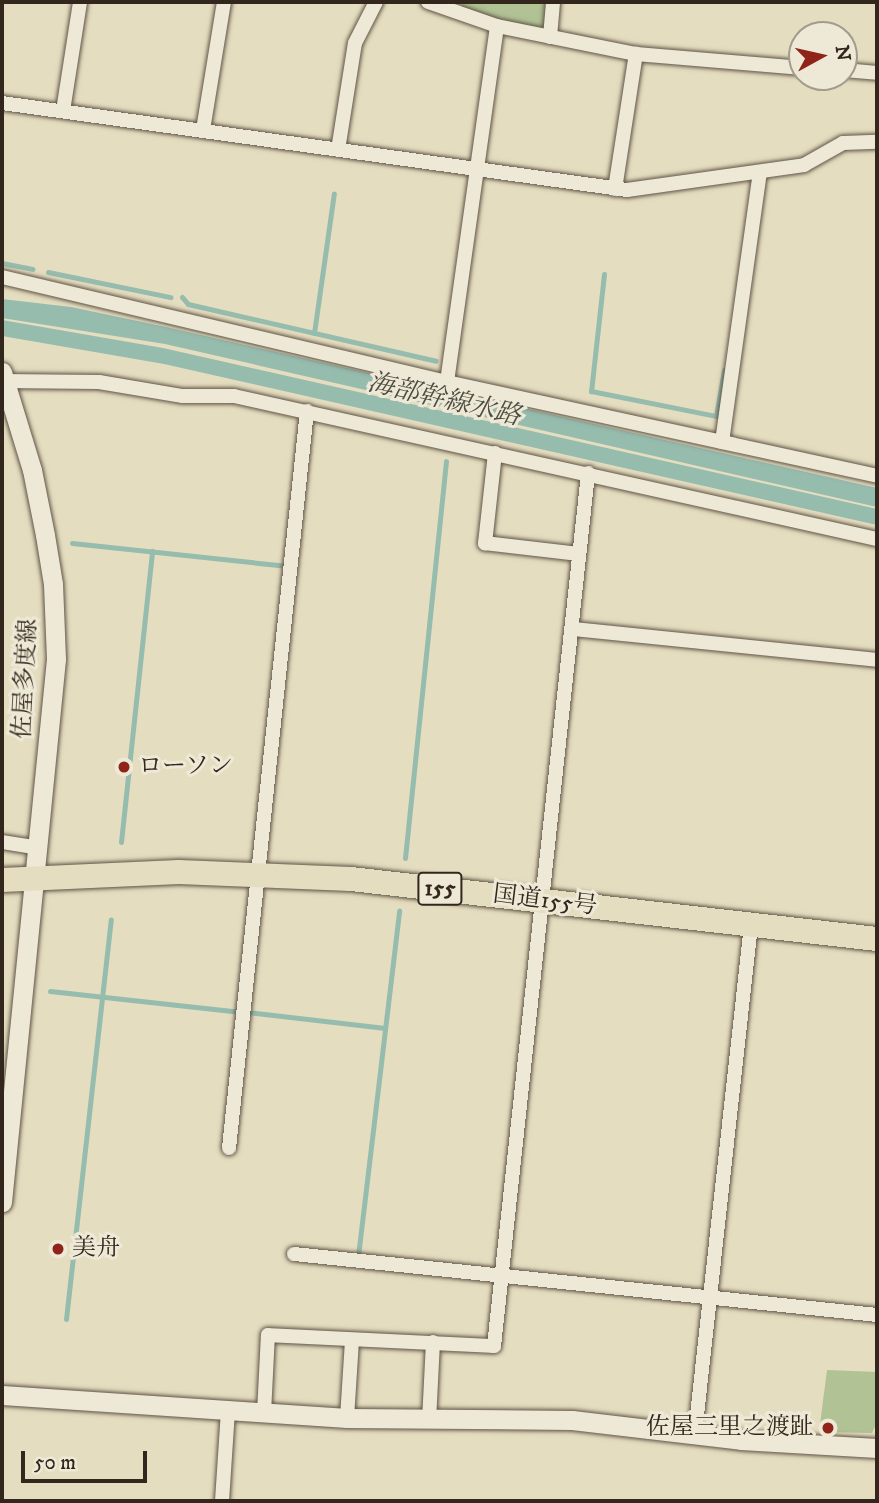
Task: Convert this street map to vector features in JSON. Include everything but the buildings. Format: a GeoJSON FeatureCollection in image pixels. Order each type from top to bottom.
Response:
{"type":"FeatureCollection","features":[{"type":"Feature","properties":{"kind":"highway","name":"国道155号"},"geometry":{"type":"LineString","coordinates":[[2,880],[178,872],[351,879],[877,939]]}},
{"type":"Feature","properties":{"kind":"street"},"geometry":{"type":"LineString","coordinates":[[63,111],[80,2]]}},
{"type":"Feature","properties":{"kind":"street"},"geometry":{"type":"LineString","coordinates":[[203,130],[223,2]]}},
{"type":"Feature","properties":{"kind":"street"},"geometry":{"type":"LineString","coordinates":[[338,150],[355,43],[376,2]]}},
{"type":"Feature","properties":{"kind":"street"},"geometry":{"type":"LineString","coordinates":[[428,2],[497,26],[636,54],[788,67]]}},
{"type":"Feature","properties":{"kind":"street"},"geometry":{"type":"LineString","coordinates":[[550,37],[553,2]]}},
{"type":"Feature","properties":{"kind":"street"},"geometry":{"type":"LineString","coordinates":[[447,382],[497,26]]}},
{"type":"Feature","properties":{"kind":"street"},"geometry":{"type":"LineString","coordinates":[[615,189],[636,54]]}},
{"type":"Feature","properties":{"kind":"street"},"geometry":{"type":"LineString","coordinates":[[858,71],[877,73]]}},
{"type":"Feature","properties":{"kind":"street"},"geometry":{"type":"LineString","coordinates":[[2,103],[615,189],[760,173],[804,164],[843,143],[877,142]]}},
{"type":"Feature","properties":{"kind":"street"},"geometry":{"type":"LineString","coordinates":[[722,442],[760,173]]}},
{"type":"Feature","properties":{"kind":"street"},"geometry":{"type":"LineString","coordinates":[[2,277],[447,382],[877,476]]}},
{"type":"Feature","properties":{"kind":"street"},"geometry":{"type":"LineString","coordinates":[[3,378],[99,382],[183,396],[234,396],[877,539]]}},
{"type":"Feature","properties":{"kind":"street","name":"佐屋多度線"},"geometry":{"type":"LineString","coordinates":[[2,1202],[56,659],[53,584],[32,470],[3,378]]}},
{"type":"Feature","properties":{"kind":"street"},"geometry":{"type":"LineString","coordinates":[[229,1148],[307,411]]}},
{"type":"Feature","properties":{"kind":"street"},"geometry":{"type":"LineString","coordinates":[[495,453],[485,543],[578,554]]}},
{"type":"Feature","properties":{"kind":"street"},"geometry":{"type":"LineString","coordinates":[[264,1413],[268,1335],[494,1346],[588,473]]}},
{"type":"Feature","properties":{"kind":"street"},"geometry":{"type":"LineString","coordinates":[[573,629],[877,660]]}},
{"type":"Feature","properties":{"kind":"street"},"geometry":{"type":"LineString","coordinates":[[2,842],[38,848]]}},
{"type":"Feature","properties":{"kind":"street"},"geometry":{"type":"LineString","coordinates":[[695,1433],[751,925]]}},
{"type":"Feature","properties":{"kind":"street"},"geometry":{"type":"LineString","coordinates":[[294,1254],[877,1315]]}},
{"type":"Feature","properties":{"kind":"street"},"geometry":{"type":"LineString","coordinates":[[347,1418],[352,1340]]}},
{"type":"Feature","properties":{"kind":"street"},"geometry":{"type":"LineString","coordinates":[[429,1421],[433,1342]]}},
{"type":"Feature","properties":{"kind":"street"},"geometry":{"type":"LineString","coordinates":[[2,1395],[347,1418],[429,1421],[572,1420],[877,1448]]}},
{"type":"Feature","properties":{"kind":"street"},"geometry":{"type":"LineString","coordinates":[[222,1501],[228,1410]]}},
{"type":"Feature","properties":{"kind":"shaded area"},"geometry":{"type":"Polygon","coordinates":[[[462,2],[548,2],[545,30],[461,10],[462,2]]]}},
{"type":"Feature","properties":{"kind":"shaded area"},"geometry":{"type":"Polygon","coordinates":[[[827,1370],[877,1372],[877,1422],[872,1433],[819,1432],[827,1370]]]}},
{"type":"Feature","properties":{"kind":"water","name":"海部幹線水路"},"geometry":{"type":"Polygon","coordinates":[[[2,299],[71,307],[166,327],[877,488],[877,507],[165,344],[2,318],[2,299]]]}},
{"type":"Feature","properties":{"kind":"water"},"geometry":{"type":"Polygon","coordinates":[[[2,320],[163,348],[877,509],[877,525],[164,364],[2,336],[2,320]]]}},
{"type":"Feature","properties":{"kind":"waterway"},"geometry":{"type":"LineString","coordinates":[[314,333],[334,193]]}},
{"type":"Feature","properties":{"kind":"waterway"},"geometry":{"type":"LineString","coordinates":[[2,263],[32,269]]}},
{"type":"Feature","properties":{"kind":"waterway"},"geometry":{"type":"LineString","coordinates":[[48,272],[170,297]]}},
{"type":"Feature","properties":{"kind":"waterway"},"geometry":{"type":"LineString","coordinates":[[604,274],[591,391],[716,416],[724,370]]}},
{"type":"Feature","properties":{"kind":"waterway"},"geometry":{"type":"LineString","coordinates":[[182,297],[188,304],[436,361]]}},
{"type":"Feature","properties":{"kind":"waterway"},"geometry":{"type":"LineString","coordinates":[[405,858],[446,461]]}},
{"type":"Feature","properties":{"kind":"waterway"},"geometry":{"type":"LineString","coordinates":[[72,543],[286,566]]}},
{"type":"Feature","properties":{"kind":"waterway"},"geometry":{"type":"LineString","coordinates":[[121,842],[152,551]]}},
{"type":"Feature","properties":{"kind":"waterway"},"geometry":{"type":"LineString","coordinates":[[358,1256],[399,910]]}},
{"type":"Feature","properties":{"kind":"waterway"},"geometry":{"type":"LineString","coordinates":[[66,1319],[111,920]]}},
{"type":"Feature","properties":{"kind":"waterway"},"geometry":{"type":"LineString","coordinates":[[50,991],[239,1012]]}},
{"type":"Feature","properties":{"kind":"waterway"},"geometry":{"type":"LineString","coordinates":[[247,1012],[385,1028]]}},
{"type":"Feature","properties":{"kind":"place","name":"ローソン"},"geometry":{"type":"Point","coordinates":[124,767]}},
{"type":"Feature","properties":{"kind":"place","name":"美舟"},"geometry":{"type":"Point","coordinates":[58,1249]}},
{"type":"Feature","properties":{"kind":"place","name":"佐屋三里之渡趾"},"geometry":{"type":"Point","coordinates":[828,1428]}}]}
